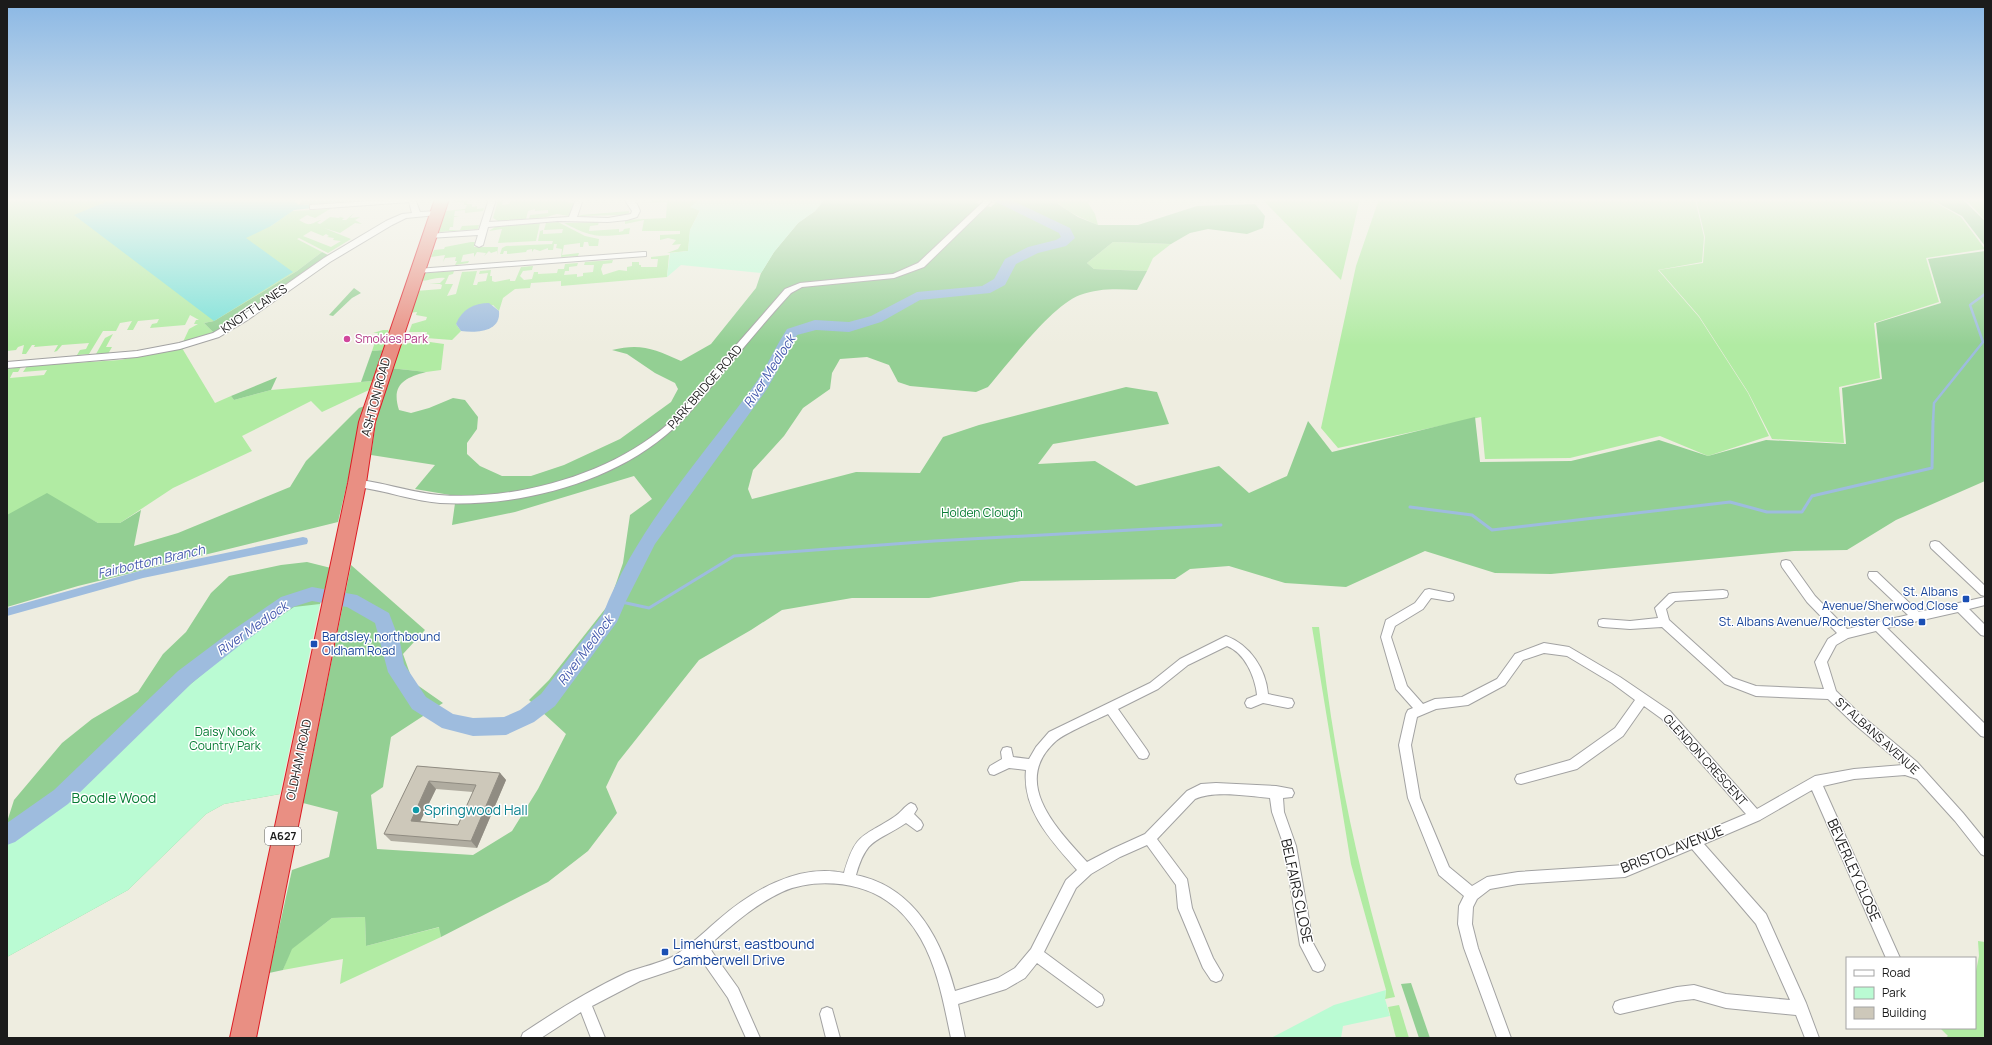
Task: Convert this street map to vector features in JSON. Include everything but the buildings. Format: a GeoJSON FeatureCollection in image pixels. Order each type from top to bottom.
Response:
{"type":"FeatureCollection","features":[{"type":"Feature","properties":{"kind":"highway","name":"ASHTON ROAD"},"geometry":{"type":"LineString","coordinates":[[357,483],[371,409],[425,248]]}},
{"type":"Feature","properties":{"kind":"highway","name":"OLDHAM ROAD"},"geometry":{"type":"LineString","coordinates":[[243,1038],[357,483]]}},
{"type":"Feature","properties":{"kind":"street","name":"KNOTT LANES"},"geometry":{"type":"LineString","coordinates":[[7,365],[137,354],[183,345],[216,335],[227,330],[346,248]]}},
{"type":"Feature","properties":{"kind":"street","name":"PARK BRIDGE ROAD"},"geometry":{"type":"LineString","coordinates":[[357,483],[377,485],[417,496],[440,499],[511,496],[555,485],[598,470],[633,454],[664,432],[686,410],[788,291],[800,285],[894,276],[921,265],[939,248]]}},
{"type":"Feature","properties":{"kind":"street"},"geometry":{"type":"LineString","coordinates":[[416,271],[643,254]]}},
{"type":"Feature","properties":{"kind":"street"},"geometry":{"type":"LineString","coordinates":[[1934,545],[1985,592]]}},
{"type":"Feature","properties":{"kind":"street"},"geometry":{"type":"LineString","coordinates":[[1786,564],[1811,599],[1845,634]]}},
{"type":"Feature","properties":{"kind":"street"},"geometry":{"type":"LineString","coordinates":[[1873,574],[1917,617]]}},
{"type":"Feature","properties":{"kind":"street"},"geometry":{"type":"LineString","coordinates":[[1422,710],[1402,689],[1386,637],[1390,623],[1420,606],[1429,592],[1449,597]]}},
{"type":"Feature","properties":{"kind":"street"},"geometry":{"type":"LineString","coordinates":[[1723,594],[1673,597],[1660,608],[1664,622],[1729,681],[1756,692],[1832,694]]}},
{"type":"Feature","properties":{"kind":"street","name":"ST ALBANS AVENUE"},"geometry":{"type":"LineString","coordinates":[[1985,601],[1845,634],[1832,642],[1821,662],[1832,694],[1857,719],[1914,766],[1959,817],[1985,850]]}},
{"type":"Feature","properties":{"kind":"street"},"geometry":{"type":"LineString","coordinates":[[1960,607],[1985,632]]}},
{"type":"Feature","properties":{"kind":"street"},"geometry":{"type":"LineString","coordinates":[[1603,623],[1630,626],[1664,622]]}},
{"type":"Feature","properties":{"kind":"street"},"geometry":{"type":"LineString","coordinates":[[1878,626],[1985,732]]}},
{"type":"Feature","properties":{"kind":"street"},"geometry":{"type":"LineString","coordinates":[[1086,870],[1052,832],[1040,812],[1031,790],[1032,765],[1040,751],[1053,736],[1154,686],[1184,662],[1226,641],[1232,642],[1251,661],[1261,684],[1263,698]]}},
{"type":"Feature","properties":{"kind":"street","name":"GLENDON CRESCENT"},"geometry":{"type":"LineString","coordinates":[[1472,894],[1444,872],[1414,798],[1405,745],[1412,714],[1435,704],[1464,702],[1501,682],[1519,657],[1544,648],[1569,652],[1616,680],[1666,715],[1756,816]]}},
{"type":"Feature","properties":{"kind":"street"},"geometry":{"type":"LineString","coordinates":[[1251,703],[1263,698],[1288,703]]}},
{"type":"Feature","properties":{"kind":"street"},"geometry":{"type":"LineString","coordinates":[[1521,779],[1573,765],[1619,732],[1642,699]]}},
{"type":"Feature","properties":{"kind":"street"},"geometry":{"type":"LineString","coordinates":[[1110,707],[1143,754]]}},
{"type":"Feature","properties":{"kind":"street"},"geometry":{"type":"LineString","coordinates":[[994,770],[1007,757],[1032,765]]}},
{"type":"Feature","properties":{"kind":"street","name":"BRISTOL AVENUE"},"geometry":{"type":"LineString","coordinates":[[1472,894],[1487,883],[1500,880],[1625,871],[1756,816],[1815,782],[1854,774],[1905,770],[1920,774]]}},
{"type":"Feature","properties":{"kind":"street","name":"BEVERLEY CLOSE"},"geometry":{"type":"LineString","coordinates":[[1815,782],[1893,957]]}},
{"type":"Feature","properties":{"kind":"street","name":"BELFAIRS CLOSE"},"geometry":{"type":"LineString","coordinates":[[1149,838],[1188,799],[1202,790],[1216,789],[1282,792],[1278,812],[1290,846],[1307,946],[1318,965]]}},
{"type":"Feature","properties":{"kind":"street"},"geometry":{"type":"LineString","coordinates":[[848,879],[855,857],[863,843],[908,812],[916,825]]}},
{"type":"Feature","properties":{"kind":"street"},"geometry":{"type":"LineString","coordinates":[[951,999],[1000,984],[1020,973],[1036,954],[1072,884],[1086,870],[1116,853],[1149,838],[1182,883],[1185,908],[1208,963],[1216,975]]}},
{"type":"Feature","properties":{"kind":"street"},"geometry":{"type":"LineString","coordinates":[[1694,842],[1760,919],[1801,1008],[1812,1038]]}},
{"type":"Feature","properties":{"kind":"street"},"geometry":{"type":"LineString","coordinates":[[528,1038],[584,1003],[630,979],[680,960],[700,946],[723,924],[748,906],[778,888],[821,877],[848,879],[863,882],[891,894],[907,909],[924,929],[938,957],[951,999],[958,1038]]}},
{"type":"Feature","properties":{"kind":"street"},"geometry":{"type":"LineString","coordinates":[[1472,894],[1466,906],[1465,924],[1471,948],[1504,1038]]}},
{"type":"Feature","properties":{"kind":"street"},"geometry":{"type":"LineString","coordinates":[[700,946],[733,992],[753,1038]]}},
{"type":"Feature","properties":{"kind":"street"},"geometry":{"type":"LineString","coordinates":[[1036,954],[1097,1000]]}},
{"type":"Feature","properties":{"kind":"street"},"geometry":{"type":"LineString","coordinates":[[1620,1007],[1677,994],[1694,992],[1726,1001],[1801,1008]]}},
{"type":"Feature","properties":{"kind":"street"},"geometry":{"type":"LineString","coordinates":[[584,1003],[598,1038]]}},
{"type":"Feature","properties":{"kind":"street"},"geometry":{"type":"LineString","coordinates":[[827,1014],[833,1038]]}},
{"type":"Feature","properties":{"kind":"green space"},"geometry":{"type":"Polygon","coordinates":[[[7,248],[314,248],[322,252],[297,271],[214,321],[204,323],[214,333],[183,342],[189,329],[198,324],[194,324],[196,320],[199,320],[190,315],[185,325],[150,328],[152,324],[157,323],[159,319],[138,321],[133,330],[127,330],[132,321],[120,323],[116,331],[103,331],[89,354],[77,355],[80,350],[86,349],[89,343],[62,345],[57,351],[54,352],[58,345],[34,347],[35,345],[32,345],[26,354],[22,354],[24,345],[18,347],[16,350],[7,351],[7,248]]]}},
{"type":"Feature","properties":{"kind":"green space"},"geometry":{"type":"Polygon","coordinates":[[[318,248],[337,248],[328,253],[318,248]]]}},
{"type":"Feature","properties":{"kind":"green space"},"geometry":{"type":"Polygon","coordinates":[[[445,248],[498,248],[497,255],[497,251],[491,253],[489,251],[484,256],[486,253],[477,252],[474,257],[474,253],[463,255],[461,262],[469,261],[468,263],[455,265],[457,261],[455,261],[456,257],[445,258],[443,262],[445,255],[431,257],[434,250],[445,248]]]}},
{"type":"Feature","properties":{"kind":"green space"},"geometry":{"type":"Polygon","coordinates":[[[502,248],[553,248],[553,250],[548,250],[548,248],[540,251],[534,249],[532,252],[532,249],[527,250],[526,252],[507,254],[507,251],[504,251],[503,254],[500,254],[502,248]]]}},
{"type":"Feature","properties":{"kind":"green space"},"geometry":{"type":"Polygon","coordinates":[[[556,248],[563,248],[562,255],[579,253],[578,256],[561,257],[562,249],[556,248]]]}},
{"type":"Feature","properties":{"kind":"green space"},"geometry":{"type":"Polygon","coordinates":[[[688,248],[688,251],[667,253],[678,249],[688,248]]]}},
{"type":"Feature","properties":{"kind":"green space"},"geometry":{"type":"Polygon","coordinates":[[[688,248],[778,248],[761,273],[681,265],[667,277],[670,253],[688,251],[688,248]]]}},
{"type":"Feature","properties":{"kind":"green space","name":"Holden Clough"},"geometry":{"type":"Polygon","coordinates":[[[778,248],[1106,248],[1087,263],[1094,269],[1147,271],[1137,290],[1116,289],[1094,291],[1080,295],[1069,301],[1056,311],[1031,336],[988,387],[976,392],[910,386],[898,382],[889,365],[867,357],[840,359],[832,373],[830,389],[803,408],[784,436],[753,470],[748,489],[752,499],[856,472],[920,473],[943,437],[979,425],[1126,387],[1157,392],[1169,424],[1053,444],[1038,464],[1095,461],[1136,486],[1219,466],[1249,493],[1287,476],[1308,421],[1332,452],[1475,417],[1480,462],[1571,461],[1659,440],[1708,456],[1766,440],[1846,444],[1842,388],[1882,379],[1876,323],[1941,303],[1928,259],[1985,251],[1985,481],[1896,520],[1847,550],[1794,551],[1551,574],[1495,573],[1425,551],[1346,587],[1285,583],[1229,566],[1190,569],[1175,579],[1021,581],[929,598],[852,598],[782,610],[699,660],[618,762],[606,787],[617,813],[588,851],[548,882],[441,937],[439,927],[366,946],[365,917],[332,918],[292,949],[283,970],[269,973],[292,870],[329,857],[338,812],[303,803],[351,565],[425,630],[403,654],[413,682],[443,703],[391,737],[383,787],[371,795],[377,849],[473,855],[512,831],[538,789],[566,734],[529,700],[549,680],[609,604],[623,563],[630,515],[652,499],[634,476],[515,512],[452,525],[456,496],[415,489],[435,465],[371,455],[379,401],[390,368],[426,372],[411,377],[401,384],[397,394],[399,410],[411,413],[429,408],[453,398],[465,400],[478,417],[477,429],[467,443],[467,454],[480,466],[502,476],[531,476],[564,465],[620,439],[671,402],[678,389],[675,383],[655,373],[627,354],[612,350],[631,347],[647,348],[681,361],[711,344],[756,288],[761,273],[778,248]]]}},
{"type":"Feature","properties":{"kind":"green space"},"geometry":{"type":"Polygon","coordinates":[[[1106,248],[1166,248],[1153,258],[1147,271],[1094,269],[1087,263],[1106,248]]]}},
{"type":"Feature","properties":{"kind":"green space"},"geometry":{"type":"Polygon","coordinates":[[[1310,248],[1349,248],[1341,280],[1310,248]]]}},
{"type":"Feature","properties":{"kind":"green space"},"geometry":{"type":"Polygon","coordinates":[[[1362,248],[1703,248],[1702,262],[1658,270],[1699,317],[1748,393],[1769,436],[1708,456],[1660,436],[1570,458],[1485,459],[1481,417],[1338,448],[1321,428],[1356,266],[1362,248]]]}},
{"type":"Feature","properties":{"kind":"green space"},"geometry":{"type":"Polygon","coordinates":[[[1704,248],[1984,248],[1985,249],[1926,258],[1939,302],[1874,323],[1880,378],[1839,387],[1844,443],[1772,439],[1748,392],[1699,316],[1659,270],[1703,263],[1704,248]]]}},
{"type":"Feature","properties":{"kind":"green space"},"geometry":{"type":"Polygon","coordinates":[[[322,252],[330,256],[225,328],[214,333],[204,323],[214,321],[297,271],[322,252]]]}},
{"type":"Feature","properties":{"kind":"green space"},"geometry":{"type":"Polygon","coordinates":[[[669,255],[667,277],[561,286],[561,281],[531,283],[530,288],[515,289],[503,298],[499,311],[493,305],[456,324],[461,331],[452,340],[426,338],[427,332],[409,332],[412,324],[426,320],[427,317],[416,315],[417,312],[408,313],[416,291],[441,289],[442,285],[440,284],[429,284],[440,283],[445,278],[420,281],[423,273],[454,271],[453,274],[449,275],[445,284],[453,284],[447,296],[456,294],[462,272],[477,271],[473,285],[477,285],[478,282],[486,281],[488,273],[479,274],[480,271],[491,270],[490,276],[492,276],[492,281],[495,282],[510,279],[510,281],[515,281],[521,267],[533,266],[532,270],[523,271],[520,276],[524,280],[532,279],[534,272],[538,272],[538,274],[557,273],[558,269],[564,269],[565,264],[578,263],[577,266],[569,267],[569,271],[565,271],[564,275],[577,274],[577,277],[583,276],[583,273],[593,272],[594,265],[584,265],[585,262],[613,260],[612,263],[603,264],[601,269],[603,275],[619,270],[627,271],[627,267],[632,266],[632,262],[639,262],[641,267],[657,267],[658,259],[651,259],[651,257],[669,255]]]}},
{"type":"Feature","properties":{"kind":"green space"},"geometry":{"type":"Polygon","coordinates":[[[354,288],[361,293],[352,298],[333,316],[329,315],[354,288]]]}},
{"type":"Feature","properties":{"kind":"green space"},"geometry":{"type":"Polygon","coordinates":[[[388,330],[389,332],[383,350],[372,351],[378,333],[373,333],[388,330]]]}},
{"type":"Feature","properties":{"kind":"green space"},"geometry":{"type":"Polygon","coordinates":[[[113,334],[106,347],[112,347],[108,354],[96,354],[105,338],[113,334]]]}},
{"type":"Feature","properties":{"kind":"green space"},"geometry":{"type":"Polygon","coordinates":[[[423,341],[444,344],[441,370],[426,372],[390,368],[398,345],[423,341]]]}},
{"type":"Feature","properties":{"kind":"green space"},"geometry":{"type":"Polygon","coordinates":[[[182,348],[215,403],[231,396],[234,400],[271,390],[373,381],[369,390],[322,412],[311,401],[242,436],[252,451],[173,488],[120,523],[98,523],[85,516],[7,515],[7,369],[21,367],[18,372],[13,372],[10,378],[44,375],[47,370],[23,372],[27,366],[120,360],[182,348]]]}},
{"type":"Feature","properties":{"kind":"green space"},"geometry":{"type":"Polygon","coordinates":[[[383,350],[373,381],[361,382],[372,351],[383,350]]]}},
{"type":"Feature","properties":{"kind":"green space"},"geometry":{"type":"Polygon","coordinates":[[[277,377],[271,390],[234,400],[231,396],[277,377]]]}},
{"type":"Feature","properties":{"kind":"green space"},"geometry":{"type":"Polygon","coordinates":[[[365,406],[338,522],[78,586],[7,607],[7,515],[47,493],[98,523],[120,523],[141,510],[134,546],[178,533],[290,487],[306,461],[359,408],[365,406]]]}},
{"type":"Feature","properties":{"kind":"green space","name":"Daisy Nook Country Park"},"geometry":{"type":"Polygon","coordinates":[[[307,562],[331,568],[320,604],[288,680],[280,794],[224,804],[206,814],[128,890],[7,957],[7,822],[14,800],[62,743],[92,719],[138,692],[163,654],[186,632],[211,593],[229,576],[281,565],[307,562]]]}},
{"type":"Feature","properties":{"kind":"green space","name":"Daisy Nook Country Park"},"geometry":{"type":"Polygon","coordinates":[[[320,604],[280,794],[224,804],[206,814],[128,890],[7,957],[7,844],[59,807],[174,698],[235,647],[294,607],[320,604]]]}},
{"type":"Feature","properties":{"kind":"green space"},"geometry":{"type":"Polygon","coordinates":[[[1312,627],[1319,627],[1331,717],[1354,842],[1369,904],[1395,997],[1385,999],[1386,990],[1351,864],[1312,627]]]}},
{"type":"Feature","properties":{"kind":"green space"},"geometry":{"type":"Polygon","coordinates":[[[365,917],[366,946],[440,927],[441,937],[340,984],[343,959],[283,970],[291,949],[332,918],[365,917]]]}},
{"type":"Feature","properties":{"kind":"green space"},"geometry":{"type":"Polygon","coordinates":[[[1978,941],[1985,942],[1985,1038],[1945,1038],[1948,1036],[1941,1029],[1976,1029],[1976,971],[1979,956],[1978,941]]]}},
{"type":"Feature","properties":{"kind":"green space"},"geometry":{"type":"Polygon","coordinates":[[[1411,983],[1430,1038],[1419,1038],[1401,984],[1411,983]]]}},
{"type":"Feature","properties":{"kind":"green space"},"geometry":{"type":"Polygon","coordinates":[[[1386,990],[1385,999],[1390,1016],[1343,1026],[1341,1038],[1271,1038],[1334,1005],[1386,990]]]}},
{"type":"Feature","properties":{"kind":"green space"},"geometry":{"type":"Polygon","coordinates":[[[1399,1005],[1409,1038],[1396,1038],[1388,1007],[1399,1005]]]}},
{"type":"Feature","properties":{"kind":"shaded area"},"geometry":{"type":"Polygon","coordinates":[[[117,248],[260,248],[293,272],[214,321],[117,248]]]}},
{"type":"Feature","properties":{"kind":"shaded area"},"geometry":{"type":"Polygon","coordinates":[[[489,303],[499,311],[499,318],[492,327],[487,330],[474,332],[461,331],[456,324],[465,311],[478,304],[489,303]]]}},
{"type":"Feature","properties":{"kind":"waterway","name":"River Medlock"},"geometry":{"type":"LineString","coordinates":[[7,835],[61,797],[185,677],[237,637],[287,602],[312,594],[351,600],[383,618],[391,642],[395,666],[419,703],[449,722],[473,727],[506,726],[527,716],[548,700],[583,656],[611,617],[617,601],[649,540],[762,385],[792,332],[815,325],[849,327],[876,319],[917,296],[985,290],[1000,282],[1010,262],[1033,250],[1042,248]]}},
{"type":"Feature","properties":{"kind":"waterway"},"geometry":{"type":"LineString","coordinates":[[1933,422],[1934,403],[1983,342],[1970,305],[1985,294]]}},
{"type":"Feature","properties":{"kind":"waterway"},"geometry":{"type":"LineString","coordinates":[[1410,507],[1472,515],[1492,530],[1730,502],[1767,512],[1802,512],[1812,496],[1932,468],[1933,421]]}},
{"type":"Feature","properties":{"kind":"waterway"},"geometry":{"type":"LineString","coordinates":[[617,601],[649,608],[734,556],[934,541],[1221,525]]}},
{"type":"Feature","properties":{"kind":"waterway","name":"Fairbottom Branch"},"geometry":{"type":"LineString","coordinates":[[7,612],[143,574],[303,541]]}},
{"type":"Feature","properties":{"kind":"place","name":"Smokies Park"},"geometry":{"type":"Point","coordinates":[347,339]}},
{"type":"Feature","properties":{"kind":"place","name":"St. Albans Avenue/Sherwood Close"},"geometry":{"type":"Point","coordinates":[1966,599]}},
{"type":"Feature","properties":{"kind":"place","name":"St. Albans Avenue/Rochester Close"},"geometry":{"type":"Point","coordinates":[1922,622]}},
{"type":"Feature","properties":{"kind":"place","name":"Bardsley, northbound Oldham Road"},"geometry":{"type":"Point","coordinates":[314,644]}},
{"type":"Feature","properties":{"kind":"place","name":"Springwood Hall"},"geometry":{"type":"Point","coordinates":[416,810]}},
{"type":"Feature","properties":{"kind":"place","name":"Limehurst, eastbound Camberwell Drive"},"geometry":{"type":"Point","coordinates":[665,952]}},
{"type":"Feature","properties":{"kind":"park label","name":"Boodle Wood"},"geometry":{"type":"Point","coordinates":[114,798]}}]}
